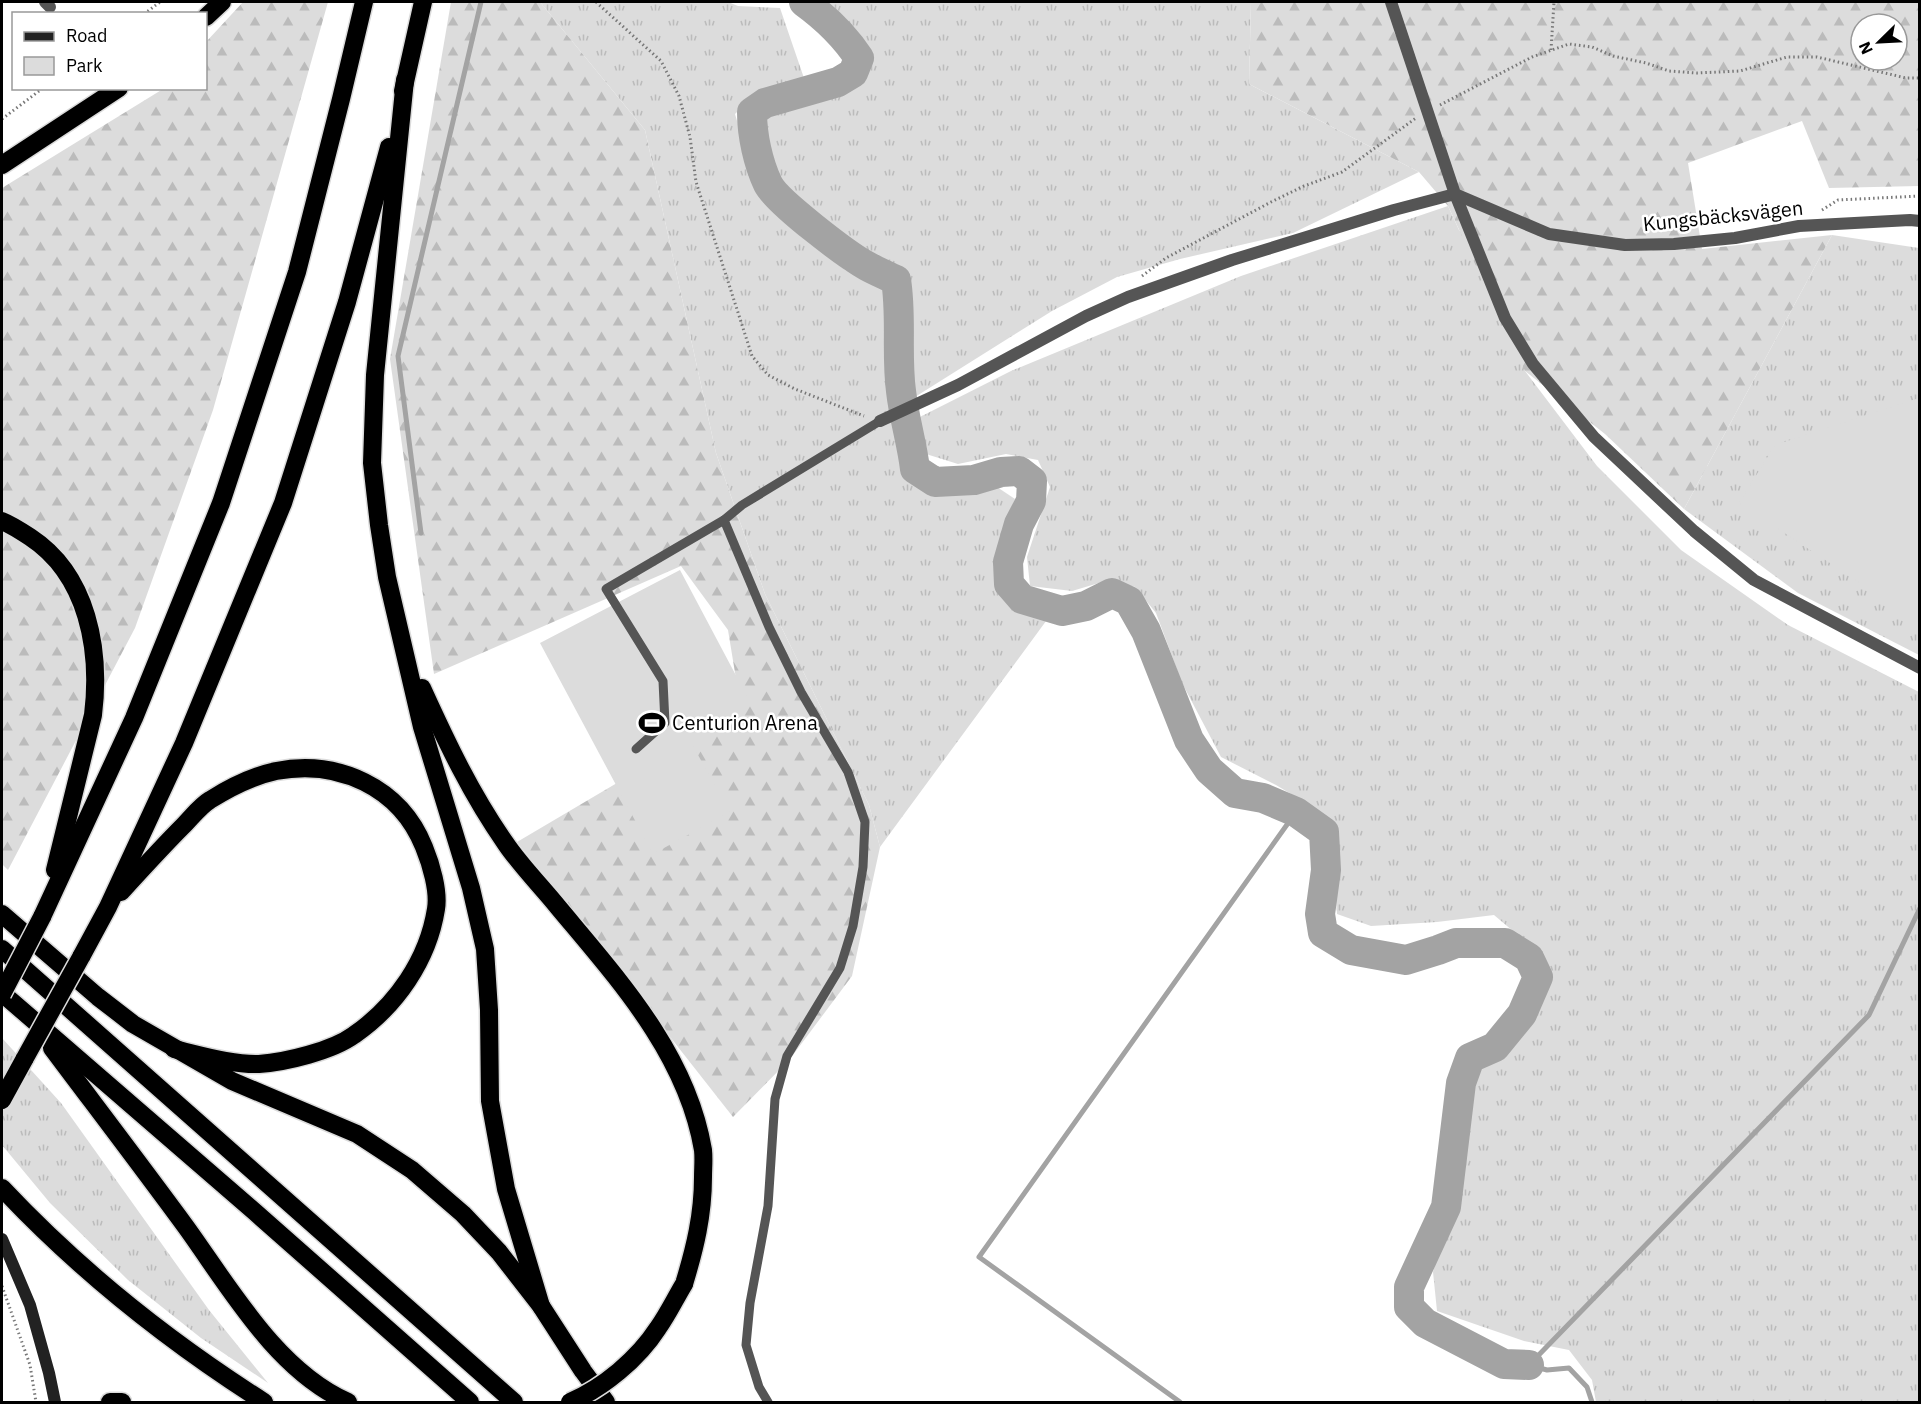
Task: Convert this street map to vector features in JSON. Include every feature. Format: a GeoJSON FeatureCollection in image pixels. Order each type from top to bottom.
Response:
{"type":"FeatureCollection","features":[{"type":"Feature","properties":{"kind":"highway"},"geometry":{"type":"LineString","coordinates":[[207,16],[222,2]]}},
{"type":"Feature","properties":{"kind":"highway"},"geometry":{"type":"LineString","coordinates":[[364,2],[297,272],[221,503],[134,718],[42,916],[2,994],[255,1212],[470,1402]]}},
{"type":"Feature","properties":{"kind":"highway"},"geometry":{"type":"LineString","coordinates":[[2,1100],[108,907],[184,743],[283,503],[347,302],[387,155],[423,2]]}},
{"type":"Feature","properties":{"kind":"highway"},"geometry":{"type":"LineString","coordinates":[[405,80],[375,375],[372,463],[387,577],[422,727],[471,888],[485,949],[489,1010],[490,1101],[506,1189],[541,1306]]}},
{"type":"Feature","properties":{"kind":"highway"},"geometry":{"type":"LineString","coordinates":[[2,165],[116,90]]}},
{"type":"Feature","properties":{"kind":"highway"},"geometry":{"type":"LineString","coordinates":[[2,521],[37,542],[50,554],[73,584],[88,620],[95,665],[96,690],[93,715],[42,916]]}},
{"type":"Feature","properties":{"kind":"highway"},"geometry":{"type":"LineString","coordinates":[[405,651],[465,779],[501,836],[616,976],[643,1014],[679,1073],[693,1112],[703,1152],[703,1201],[696,1246],[684,1284],[658,1329],[638,1352],[596,1388],[570,1402]]}},
{"type":"Feature","properties":{"kind":"highway"},"geometry":{"type":"LineString","coordinates":[[108,907],[207,802],[241,783],[275,771],[316,768],[363,780],[395,802],[417,829],[432,866],[436,907],[421,959],[394,1000],[353,1036],[306,1057],[258,1064],[216,1059],[174,1049]]}},
{"type":"Feature","properties":{"kind":"highway"},"geometry":{"type":"LineString","coordinates":[[2,914],[98,997],[133,1024],[232,1081],[357,1134],[412,1170],[463,1214],[500,1252],[541,1306],[606,1402]]}},
{"type":"Feature","properties":{"kind":"highway"},"geometry":{"type":"LineString","coordinates":[[2,950],[514,1402]]}},
{"type":"Feature","properties":{"kind":"highway"},"geometry":{"type":"LineString","coordinates":[[32,1020],[249,1316],[299,1370],[320,1386],[348,1402]]}},
{"type":"Feature","properties":{"kind":"highway"},"geometry":{"type":"LineString","coordinates":[[2,1188],[75,1261],[140,1316],[208,1366],[264,1402]]}},
{"type":"Feature","properties":{"kind":"highway"},"geometry":{"type":"LineString","coordinates":[[110,1402],[122,1402]]}},
{"type":"Feature","properties":{"kind":"main road"},"geometry":{"type":"LineString","coordinates":[[2,1239],[30,1305],[49,1373],[54,1402]]}},
{"type":"Feature","properties":{"kind":"street"},"geometry":{"type":"LineString","coordinates":[[1391,2],[1455,194],[1505,318],[1533,364],[1594,437],[1694,531],[1754,580],[1920,668]]}},
{"type":"Feature","properties":{"kind":"street"},"geometry":{"type":"LineString","coordinates":[[880,421],[931,398],[1086,316],[1128,297],[1232,260],[1394,210],[1455,194]]}},
{"type":"Feature","properties":{"kind":"street","name":"Kungsbäcksvägen"},"geometry":{"type":"LineString","coordinates":[[1455,194],[1549,234],[1625,245],[1674,244],[1735,238],[1799,226],[1920,221]]}},
{"type":"Feature","properties":{"kind":"lane"},"geometry":{"type":"LineString","coordinates":[[636,748],[665,723],[663,681],[606,589],[724,520],[742,505],[880,421]]}},
{"type":"Feature","properties":{"kind":"lane"},"geometry":{"type":"LineString","coordinates":[[724,520],[769,627],[801,692],[848,772],[865,822],[864,867],[853,926],[840,968],[787,1056],[775,1099],[768,1206],[750,1303],[746,1345],[759,1387],[768,1402]]}},
{"type":"Feature","properties":{"kind":"path"},"geometry":{"type":"LineString","coordinates":[[147,12],[160,2]]}},
{"type":"Feature","properties":{"kind":"path"},"geometry":{"type":"LineString","coordinates":[[596,2],[661,61],[679,96],[690,137],[696,182],[752,356],[768,375],[795,389],[880,421]]}},
{"type":"Feature","properties":{"kind":"path"},"geometry":{"type":"LineString","coordinates":[[1551,50],[1554,2]]}},
{"type":"Feature","properties":{"kind":"path"},"geometry":{"type":"LineString","coordinates":[[1139,278],[1166,258],[1225,226],[1304,186],[1342,172],[1428,111],[1532,57],[1569,44],[1592,47],[1613,56],[1669,71],[1697,73],[1740,71],[1787,57],[1817,57],[1906,78],[1920,78]]}},
{"type":"Feature","properties":{"kind":"path"},"geometry":{"type":"LineString","coordinates":[[2,119],[40,90]]}},
{"type":"Feature","properties":{"kind":"path"},"geometry":{"type":"LineString","coordinates":[[1799,226],[1838,200],[1920,196]]}},
{"type":"Feature","properties":{"kind":"path"},"geometry":{"type":"LineString","coordinates":[[2,1286],[30,1365],[36,1402]]}},
{"type":"Feature","properties":{"kind":"green space"},"geometry":{"type":"Polygon","coordinates":[[[243,2],[328,2],[213,410],[135,628],[8,870],[2,864],[2,188],[161,90],[207,90],[207,41],[243,2]]]}},
{"type":"Feature","properties":{"kind":"green space"},"geometry":{"type":"Polygon","coordinates":[[[451,2],[540,2],[645,130],[716,453],[765,594],[869,805],[880,847],[852,976],[790,1059],[733,1117],[517,842],[661,757],[738,691],[728,630],[681,566],[434,674],[390,359],[451,2]]]}},
{"type":"Feature","properties":{"kind":"green space"},"geometry":{"type":"Polygon","coordinates":[[[540,2],[728,2],[738,6],[780,8],[806,84],[791,85],[754,95],[735,114],[757,189],[784,219],[845,270],[883,285],[894,361],[892,402],[901,437],[905,471],[926,487],[961,493],[991,483],[1015,499],[1001,535],[997,556],[999,594],[1018,608],[1049,617],[880,847],[869,805],[765,594],[716,453],[645,130],[540,2]]]}},
{"type":"Feature","properties":{"kind":"green space"},"geometry":{"type":"Polygon","coordinates":[[[816,2],[1251,2],[1249,84],[1419,172],[1293,233],[1180,259],[1117,277],[1052,311],[907,402],[903,364],[906,292],[902,271],[850,251],[788,200],[768,176],[759,132],[762,113],[779,105],[817,98],[860,82],[866,59],[856,42],[832,14],[816,2]]]}},
{"type":"Feature","properties":{"kind":"green space"},"geometry":{"type":"Polygon","coordinates":[[[1251,2],[1919,2],[1919,186],[1829,188],[1802,121],[1688,163],[1702,249],[1832,235],[1684,509],[1605,434],[1525,371],[1448,206],[1419,172],[1249,84],[1251,2]]]}},
{"type":"Feature","properties":{"kind":"green space"},"geometry":{"type":"Polygon","coordinates":[[[1448,206],[1459,230],[1494,268],[1525,371],[1597,466],[1681,550],[1788,625],[1919,692],[1919,1402],[1596,1402],[1592,1380],[1569,1350],[1524,1341],[1437,1311],[1433,1272],[1448,1216],[1457,1138],[1467,1080],[1521,1026],[1548,978],[1526,942],[1494,915],[1437,922],[1371,926],[1337,914],[1333,862],[1319,811],[1276,785],[1221,757],[1182,683],[1156,613],[1135,587],[1109,580],[1072,591],[1030,586],[1027,557],[1050,487],[1038,460],[1006,454],[958,464],[926,454],[912,421],[1011,371],[1241,276],[1448,206]]]}},
{"type":"Feature","properties":{"kind":"green space"},"geometry":{"type":"Polygon","coordinates":[[[1832,235],[1919,248],[1919,655],[1798,593],[1684,509],[1832,235]]]}},
{"type":"Feature","properties":{"kind":"green space"},"geometry":{"type":"Polygon","coordinates":[[[1920,398],[1919,622],[1739,503],[1775,445],[1920,398]]]}},
{"type":"Feature","properties":{"kind":"green space","name":"Centurion Arena"},"geometry":{"type":"Polygon","coordinates":[[[680,570],[749,700],[693,746],[730,812],[653,854],[540,643],[680,570]]]}},
{"type":"Feature","properties":{"kind":"green space"},"geometry":{"type":"Polygon","coordinates":[[[2,1038],[61,1103],[209,1310],[268,1383],[201,1338],[128,1280],[50,1203],[2,1145],[2,1038]]]}},
{"type":"Feature","properties":{"kind":"waterway"},"geometry":{"type":"LineString","coordinates":[[421,533],[398,356],[481,2]]}},
{"type":"Feature","properties":{"kind":"waterway"},"geometry":{"type":"LineString","coordinates":[[804,2],[834,27],[859,58],[853,73],[838,82],[765,103],[752,112],[756,149],[768,184],[784,203],[844,251],[867,266],[896,280],[902,401],[915,469],[935,482],[974,480],[1001,472],[1019,471],[1032,481],[1031,501],[1019,524],[1008,562],[1009,584],[1022,599],[1062,611],[1086,606],[1112,593],[1129,601],[1146,631],[1189,740],[1209,770],[1235,793],[1263,798],[1296,812],[1324,832],[1326,870],[1320,914],[1323,933],[1351,950],[1406,960],[1456,943],[1505,943],[1529,958],[1538,977],[1522,1014],[1495,1047],[1470,1058],[1461,1083],[1446,1207],[1409,1287],[1409,1307],[1425,1323],[1504,1364],[1529,1365]]}},
{"type":"Feature","properties":{"kind":"waterway"},"geometry":{"type":"LineString","coordinates":[[1180,1402],[979,1257],[1296,812]]}},
{"type":"Feature","properties":{"kind":"waterway"},"geometry":{"type":"LineString","coordinates":[[1592,1402],[1587,1387],[1569,1368],[1547,1370],[1529,1365],[1869,1015],[1920,908]]}},
{"type":"Feature","properties":{"kind":"place","name":"Centurion Arena"},"geometry":{"type":"Point","coordinates":[652,723]}}]}
